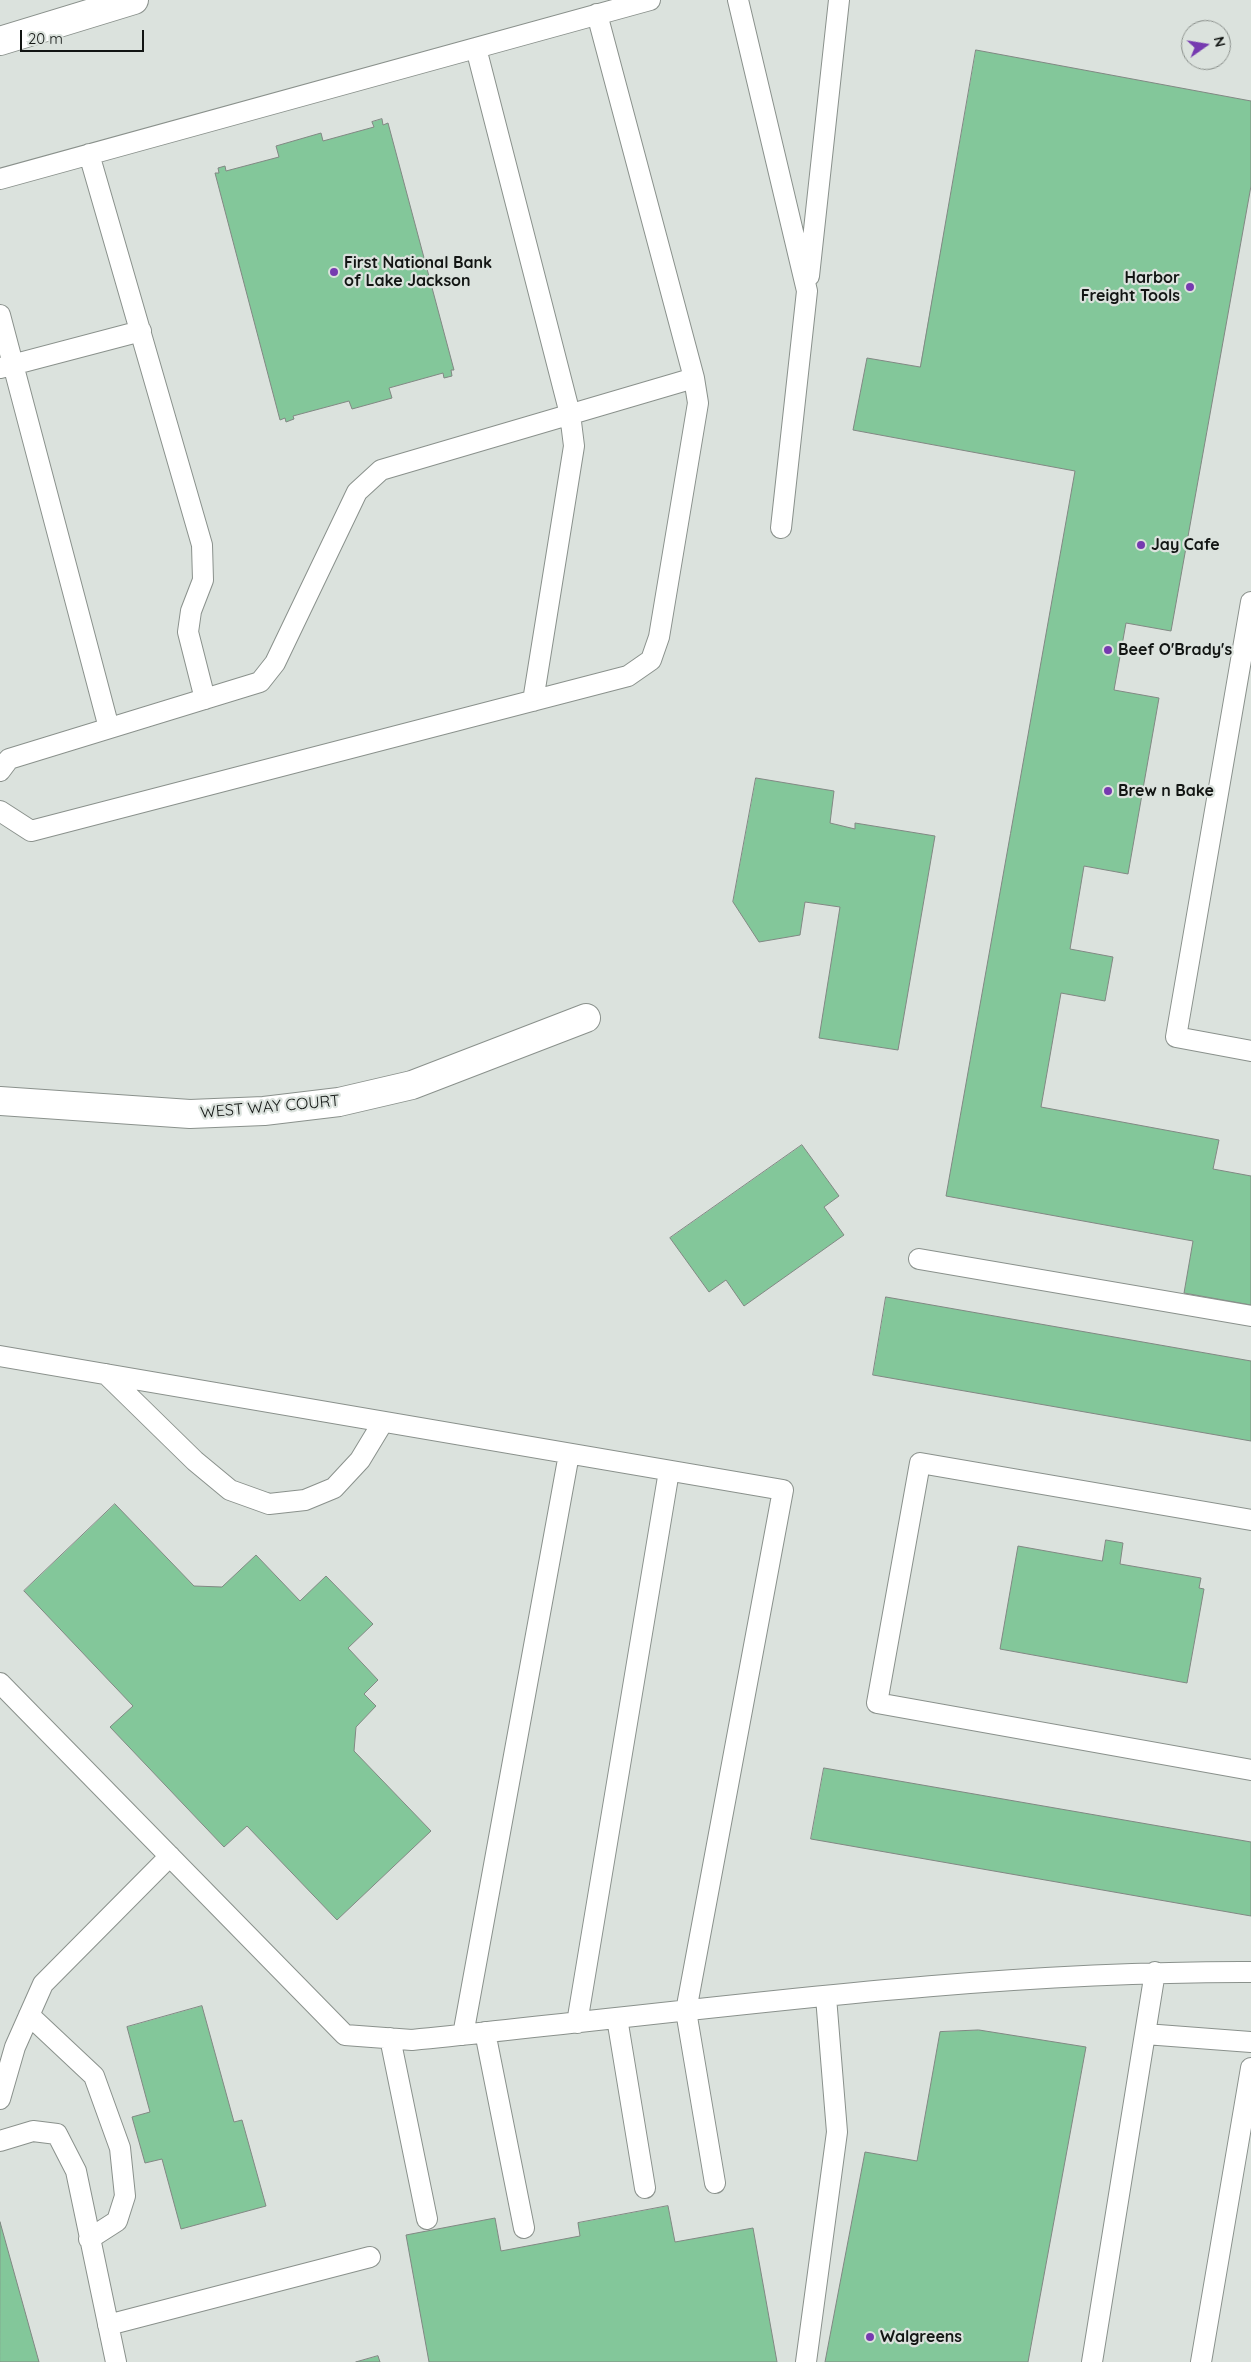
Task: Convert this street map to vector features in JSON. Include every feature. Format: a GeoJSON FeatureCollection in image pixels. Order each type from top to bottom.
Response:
{"type":"FeatureCollection","features":[{"type":"Feature","properties":{"kind":"street"},"geometry":{"type":"LineString","coordinates":[[0,41],[134,0]]}},
{"type":"Feature","properties":{"kind":"street","name":"WEST WAY COURT"},"geometry":{"type":"LineString","coordinates":[[0,1102],[190,1114],[264,1111],[339,1102],[412,1085],[586,1018]]}},
{"type":"Feature","properties":{"kind":"lane"},"geometry":{"type":"LineString","coordinates":[[0,179],[650,0]]}},
{"type":"Feature","properties":{"kind":"lane"},"geometry":{"type":"LineString","coordinates":[[738,0],[807,291]]}},
{"type":"Feature","properties":{"kind":"lane"},"geometry":{"type":"LineString","coordinates":[[781,528],[839,0]]}},
{"type":"Feature","properties":{"kind":"lane"},"geometry":{"type":"LineString","coordinates":[[0,811],[31,831],[628,676],[651,660],[659,637],[698,403],[694,378],[597,14]]}},
{"type":"Feature","properties":{"kind":"lane"},"geometry":{"type":"LineString","coordinates":[[476,48],[570,414],[574,446],[533,701]]}},
{"type":"Feature","properties":{"kind":"lane"},"geometry":{"type":"LineString","coordinates":[[89,154],[202,545],[202,580],[190,611],[188,632],[204,699]]}},
{"type":"Feature","properties":{"kind":"lane"},"geometry":{"type":"LineString","coordinates":[[0,315],[7,366],[109,728]]}},
{"type":"Feature","properties":{"kind":"lane"},"geometry":{"type":"LineString","coordinates":[[7,366],[141,331]]}},
{"type":"Feature","properties":{"kind":"lane"},"geometry":{"type":"LineString","coordinates":[[0,771],[9,759],[260,682],[275,662],[357,492],[382,470],[694,378]]}},
{"type":"Feature","properties":{"kind":"lane"},"geometry":{"type":"LineString","coordinates":[[1251,602],[1176,1037],[1251,1051]]}},
{"type":"Feature","properties":{"kind":"lane"},"geometry":{"type":"LineString","coordinates":[[919,1259],[1251,1316]]}},
{"type":"Feature","properties":{"kind":"lane"},"geometry":{"type":"LineString","coordinates":[[0,1356],[783,1490],[686,2011],[715,2183]]}},
{"type":"Feature","properties":{"kind":"lane"},"geometry":{"type":"LineString","coordinates":[[106,1374],[195,1461],[230,1490],[269,1504],[305,1500],[334,1488],[360,1460],[383,1422]]}},
{"type":"Feature","properties":{"kind":"lane"},"geometry":{"type":"LineString","coordinates":[[463,2035],[569,1454]]}},
{"type":"Feature","properties":{"kind":"lane"},"geometry":{"type":"LineString","coordinates":[[1251,1520],[920,1463],[877,1703],[1251,1770]]}},
{"type":"Feature","properties":{"kind":"lane"},"geometry":{"type":"LineString","coordinates":[[577,2023],[669,1471]]}},
{"type":"Feature","properties":{"kind":"lane"},"geometry":{"type":"LineString","coordinates":[[0,1683],[345,2035],[412,2040],[911,1988],[1155,1972],[1251,1972]]}},
{"type":"Feature","properties":{"kind":"lane"},"geometry":{"type":"LineString","coordinates":[[0,2099],[15,2047],[42,1984],[170,1856]]}},
{"type":"Feature","properties":{"kind":"lane"},"geometry":{"type":"LineString","coordinates":[[1092,2362],[1155,1972]]}},
{"type":"Feature","properties":{"kind":"lane"},"geometry":{"type":"LineString","coordinates":[[806,2362],[837,2132],[826,1997]]}},
{"type":"Feature","properties":{"kind":"lane"},"geometry":{"type":"LineString","coordinates":[[29,2015],[94,2076],[120,2148],[125,2196],[117,2221],[88,2238]]}},
{"type":"Feature","properties":{"kind":"lane"},"geometry":{"type":"LineString","coordinates":[[617,2018],[645,2188]]}},
{"type":"Feature","properties":{"kind":"lane"},"geometry":{"type":"LineString","coordinates":[[486,2032],[524,2228]]}},
{"type":"Feature","properties":{"kind":"lane"},"geometry":{"type":"LineString","coordinates":[[1145,2034],[1251,2042]]}},
{"type":"Feature","properties":{"kind":"lane"},"geometry":{"type":"LineString","coordinates":[[390,2038],[427,2219]]}},
{"type":"Feature","properties":{"kind":"lane"},"geometry":{"type":"LineString","coordinates":[[1201,2362],[1251,2068]]}},
{"type":"Feature","properties":{"kind":"lane"},"geometry":{"type":"LineString","coordinates":[[0,2141],[33,2131],[57,2134],[76,2171],[88,2238],[116,2362]]}},
{"type":"Feature","properties":{"kind":"lane"},"geometry":{"type":"LineString","coordinates":[[108,2325],[370,2257]]}},
{"type":"Feature","properties":{"kind":"building"},"geometry":{"type":"Polygon","coordinates":[[[976,50],[1251,101],[1251,186],[1171,631],[1126,623],[1114,690],[1159,698],[1128,874],[1084,866],[1070,949],[1113,957],[1105,1001],[1061,993],[1041,1107],[1219,1140],[1213,1169],[1251,1176],[1251,1305],[1184,1293],[1193,1241],[946,1196],[1075,471],[853,430],[867,358],[920,367],[976,50]]]}},
{"type":"Feature","properties":{"kind":"building","name":"First National Bank of Lake Jackson"},"geometry":{"type":"Polygon","coordinates":[[[382,119],[383,125],[388,123],[454,370],[451,370],[452,376],[444,378],[443,373],[389,388],[392,398],[352,409],[349,401],[293,416],[294,419],[286,422],[285,418],[280,420],[215,173],[219,173],[218,168],[225,166],[226,171],[279,157],[276,146],[321,133],[323,141],[374,127],[372,122],[382,119]]]}},
{"type":"Feature","properties":{"kind":"building"},"geometry":{"type":"Polygon","coordinates":[[[756,778],[834,791],[830,823],[855,829],[855,823],[935,836],[898,1050],[819,1038],[840,907],[805,902],[800,935],[759,942],[733,902],[756,778]]]}},
{"type":"Feature","properties":{"kind":"building"},"geometry":{"type":"Polygon","coordinates":[[[802,1145],[839,1196],[824,1207],[844,1235],[744,1306],[726,1280],[709,1292],[670,1238],[802,1145]]]}},
{"type":"Feature","properties":{"kind":"building"},"geometry":{"type":"Polygon","coordinates":[[[886,1297],[1251,1361],[1251,1441],[873,1375],[886,1297]]]}},
{"type":"Feature","properties":{"kind":"building"},"geometry":{"type":"Polygon","coordinates":[[[115,1504],[194,1586],[222,1587],[256,1555],[300,1601],[326,1576],[373,1624],[348,1648],[378,1680],[364,1694],[376,1706],[356,1727],[354,1751],[431,1831],[337,1920],[247,1826],[224,1847],[110,1727],[133,1706],[24,1591],[115,1504]]]}},
{"type":"Feature","properties":{"kind":"building"},"geometry":{"type":"Polygon","coordinates":[[[1106,1540],[1123,1543],[1120,1564],[1201,1578],[1199,1588],[1204,1589],[1187,1683],[1000,1649],[1018,1546],[1102,1561],[1106,1540]]]}},
{"type":"Feature","properties":{"kind":"building"},"geometry":{"type":"Polygon","coordinates":[[[824,1768],[1251,1842],[1251,1916],[811,1839],[824,1768]]]}},
{"type":"Feature","properties":{"kind":"building"},"geometry":{"type":"Polygon","coordinates":[[[202,2006],[234,2122],[242,2120],[266,2206],[181,2229],[162,2159],[145,2163],[132,2117],[150,2112],[127,2027],[202,2006]]]}},
{"type":"Feature","properties":{"kind":"building"},"geometry":{"type":"Polygon","coordinates":[[[979,2030],[1086,2047],[1028,2362],[825,2362],[865,2152],[917,2161],[940,2032],[979,2030]]]}},
{"type":"Feature","properties":{"kind":"building"},"geometry":{"type":"Polygon","coordinates":[[[668,2206],[675,2242],[753,2228],[777,2362],[429,2362],[406,2235],[495,2218],[501,2251],[580,2236],[578,2223],[668,2206]]]}},
{"type":"Feature","properties":{"kind":"building"},"geometry":{"type":"Polygon","coordinates":[[[0,2222],[39,2362],[0,2362],[0,2222]]]}},
{"type":"Feature","properties":{"kind":"building"},"geometry":{"type":"Polygon","coordinates":[[[378,2356],[380,2362],[356,2362],[378,2356]]]}},
{"type":"Feature","properties":{"kind":"place","name":"First National Bank of Lake Jackson"},"geometry":{"type":"Point","coordinates":[334,272]}},
{"type":"Feature","properties":{"kind":"place","name":"Harbor Freight Tools"},"geometry":{"type":"Point","coordinates":[1190,287]}},
{"type":"Feature","properties":{"kind":"place","name":"Jay Cafe"},"geometry":{"type":"Point","coordinates":[1141,545]}},
{"type":"Feature","properties":{"kind":"place","name":"Beef O'Brady's"},"geometry":{"type":"Point","coordinates":[1108,650]}},
{"type":"Feature","properties":{"kind":"place","name":"Brew n Bake"},"geometry":{"type":"Point","coordinates":[1108,791]}},
{"type":"Feature","properties":{"kind":"place","name":"Walgreens"},"geometry":{"type":"Point","coordinates":[870,2337]}}]}
